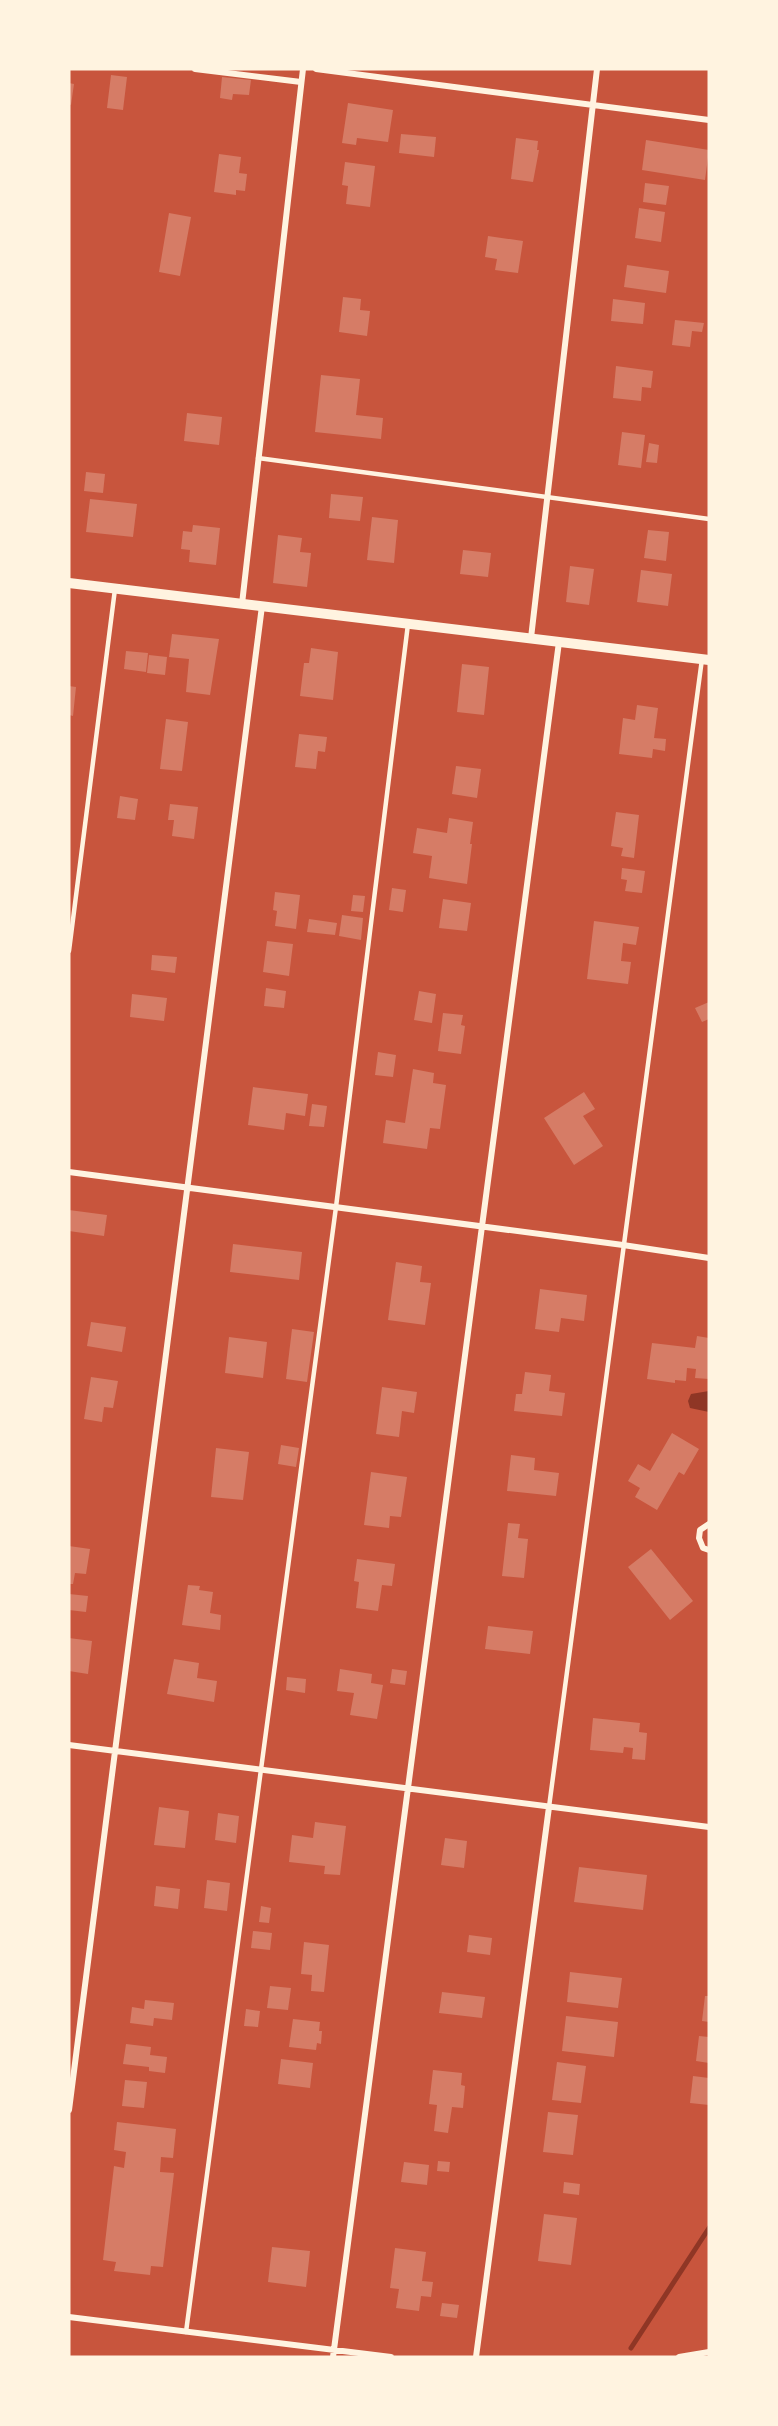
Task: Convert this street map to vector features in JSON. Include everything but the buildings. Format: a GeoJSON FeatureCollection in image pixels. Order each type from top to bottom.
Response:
{"type":"FeatureCollection","features":[{"type":"Feature","properties":{"kind":"street"},"geometry":{"type":"LineString","coordinates":[[195,69],[301,82]]}},
{"type":"Feature","properties":{"kind":"street"},"geometry":{"type":"LineString","coordinates":[[242,604],[303,69]]}},
{"type":"Feature","properties":{"kind":"street"},"geometry":{"type":"LineString","coordinates":[[316,69],[709,120]]}},
{"type":"Feature","properties":{"kind":"street"},"geometry":{"type":"LineString","coordinates":[[531,638],[597,69]]}},
{"type":"Feature","properties":{"kind":"street"},"geometry":{"type":"LineString","coordinates":[[69,583],[706,659]]}},
{"type":"Feature","properties":{"kind":"street"},"geometry":{"type":"LineString","coordinates":[[69,2110],[262,606]]}},
{"type":"Feature","properties":{"kind":"street"},"geometry":{"type":"LineString","coordinates":[[333,2353],[559,642]]}},
{"type":"Feature","properties":{"kind":"street"},"geometry":{"type":"LineString","coordinates":[[69,1172],[709,1258]]}},
{"type":"Feature","properties":{"kind":"street"},"geometry":{"type":"LineString","coordinates":[[709,1524],[700,1530],[699,1538],[703,1548],[709,1550]]}},
{"type":"Feature","properties":{"kind":"street"},"geometry":{"type":"LineString","coordinates":[[69,1745],[709,1827]]}},
{"type":"Feature","properties":{"kind":"street"},"geometry":{"type":"LineString","coordinates":[[476,2357],[549,1807]]}},
{"type":"Feature","properties":{"kind":"street"},"geometry":{"type":"LineString","coordinates":[[69,2317],[333,2353],[391,2357]]}},
{"type":"Feature","properties":{"kind":"street"},"geometry":{"type":"LineString","coordinates":[[679,2357],[709,2352]]}},
{"type":"Feature","properties":{"kind":"lane"},"geometry":{"type":"LineString","coordinates":[[258,458],[709,519]]}},
{"type":"Feature","properties":{"kind":"lane"},"geometry":{"type":"LineString","coordinates":[[69,951],[115,589]]}},
{"type":"Feature","properties":{"kind":"lane"},"geometry":{"type":"LineString","coordinates":[[186,2332],[336,1207],[408,624]]}},
{"type":"Feature","properties":{"kind":"lane"},"geometry":{"type":"LineString","coordinates":[[549,1807],[623,1245],[706,659]]}},
{"type":"Feature","properties":{"kind":"shaded area"},"geometry":{"type":"Polygon","coordinates":[[[709,1391],[709,1412],[690,1408],[688,1401],[691,1394],[709,1391]]]}},
{"type":"Feature","properties":{"kind":"waterway"},"geometry":{"type":"LineString","coordinates":[[631,2348],[709,2228]]}}]}
